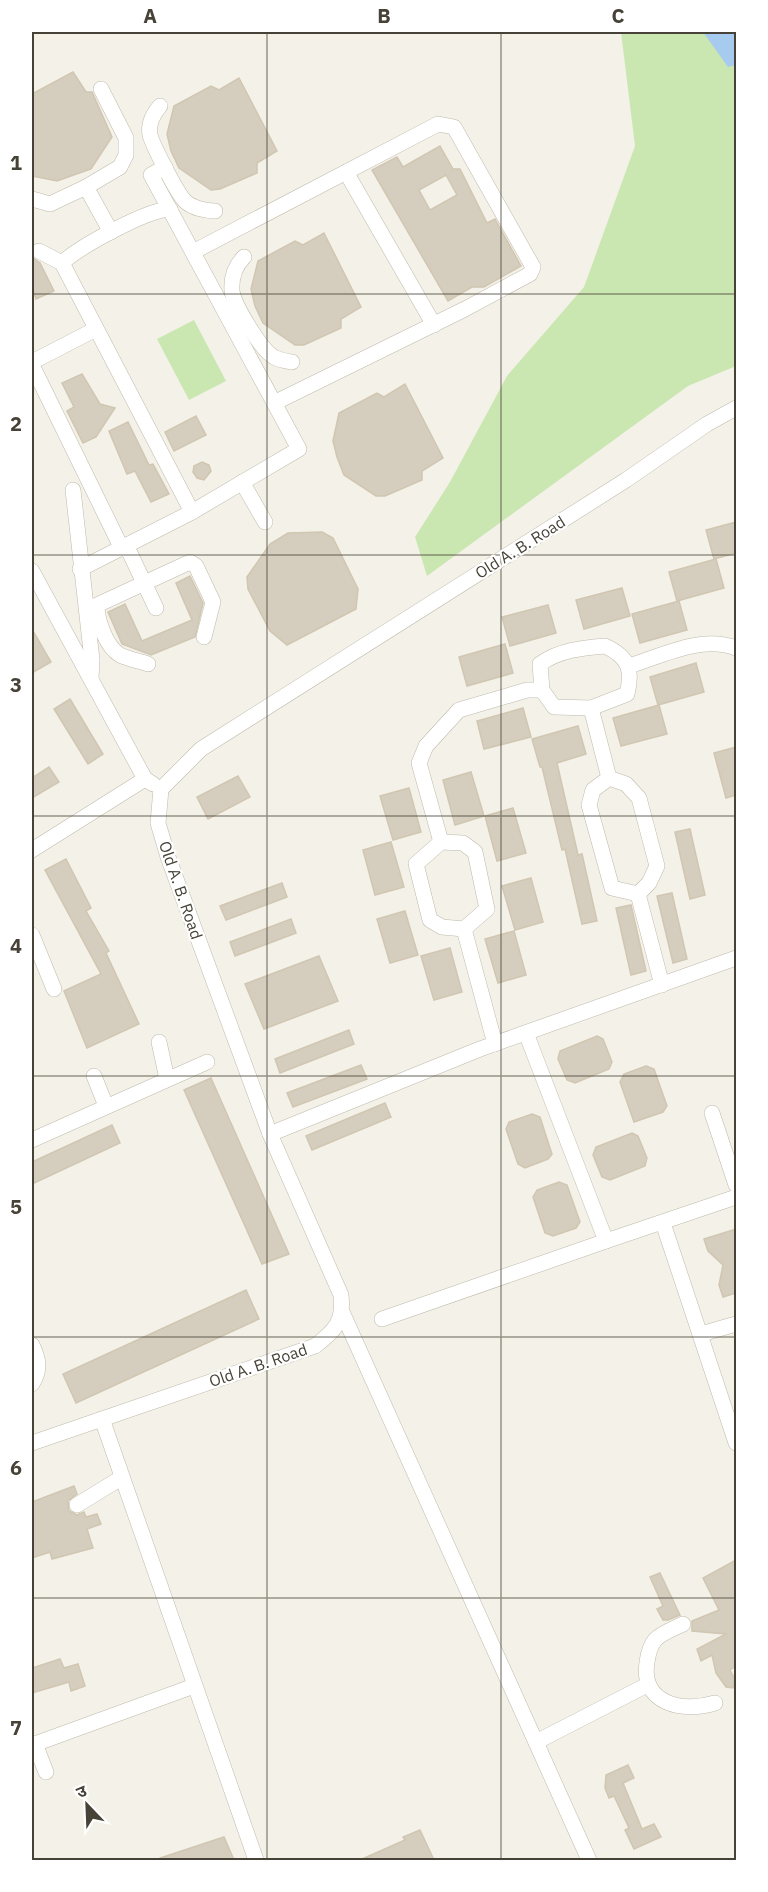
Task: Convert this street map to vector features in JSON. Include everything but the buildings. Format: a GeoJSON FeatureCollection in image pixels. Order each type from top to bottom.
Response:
{"type":"FeatureCollection","features":[{"type":"Feature","properties":{"kind":"street"},"geometry":{"type":"LineString","coordinates":[[32,199],[50,204],[86,188],[120,167],[126,155],[126,138],[101,89]]}},
{"type":"Feature","properties":{"kind":"street"},"geometry":{"type":"LineString","coordinates":[[160,106],[152,115],[150,134],[165,167],[185,201],[208,211],[215,211]]}},
{"type":"Feature","properties":{"kind":"street"},"geometry":{"type":"LineString","coordinates":[[193,252],[438,124],[454,127],[533,267],[530,274],[434,325],[274,403]]}},
{"type":"Feature","properties":{"kind":"street"},"geometry":{"type":"LineString","coordinates":[[165,167],[151,175],[193,252],[241,325],[268,353],[276,358],[292,362]]}},
{"type":"Feature","properties":{"kind":"street"},"geometry":{"type":"LineString","coordinates":[[346,172],[434,325]]}},
{"type":"Feature","properties":{"kind":"street"},"geometry":{"type":"LineString","coordinates":[[86,188],[111,232]]}},
{"type":"Feature","properties":{"kind":"street"},"geometry":{"type":"LineString","coordinates":[[62,263],[70,255],[111,232],[159,209],[170,209]]}},
{"type":"Feature","properties":{"kind":"street"},"geometry":{"type":"LineString","coordinates":[[39,251],[62,263],[192,512]]}},
{"type":"Feature","properties":{"kind":"street"},"geometry":{"type":"LineString","coordinates":[[80,569],[192,512],[299,449],[274,403],[241,325],[232,293],[236,266],[244,257]]}},
{"type":"Feature","properties":{"kind":"street"},"geometry":{"type":"LineString","coordinates":[[96,329],[32,362],[156,608]]}},
{"type":"Feature","properties":{"kind":"street","name":"Old A. B. Road"},"geometry":{"type":"LineString","coordinates":[[32,1443],[315,1346],[331,1334],[343,1314],[341,1295],[270,1134],[168,857],[158,823],[160,789],[201,749],[626,480],[707,424],[736,408]]}},
{"type":"Feature","properties":{"kind":"street"},"geometry":{"type":"LineString","coordinates":[[242,482],[266,522]]}},
{"type":"Feature","properties":{"kind":"street"},"geometry":{"type":"LineString","coordinates":[[73,490],[80,569],[92,660],[91,678]]}},
{"type":"Feature","properties":{"kind":"street"},"geometry":{"type":"LineString","coordinates":[[147,664],[120,655],[112,648],[97,616],[98,605],[190,562],[196,566],[213,602],[204,637]]}},
{"type":"Feature","properties":{"kind":"street"},"geometry":{"type":"LineString","coordinates":[[32,571],[145,779],[160,789]]}},
{"type":"Feature","properties":{"kind":"street"},"geometry":{"type":"LineString","coordinates":[[629,666],[698,644],[719,642],[736,648]]}},
{"type":"Feature","properties":{"kind":"street"},"geometry":{"type":"LineString","coordinates":[[605,646],[619,652],[629,666],[630,683],[627,694],[591,708],[554,707],[542,690],[540,664],[552,656],[581,648],[605,646]]}},
{"type":"Feature","properties":{"kind":"street"},"geometry":{"type":"LineString","coordinates":[[441,842],[419,763],[426,746],[459,710],[527,690],[542,690]]}},
{"type":"Feature","properties":{"kind":"street"},"geometry":{"type":"LineString","coordinates":[[591,708],[609,778]]}},
{"type":"Feature","properties":{"kind":"street"},"geometry":{"type":"LineString","coordinates":[[609,778],[593,790],[589,805],[612,888],[638,894]]}},
{"type":"Feature","properties":{"kind":"street"},"geometry":{"type":"LineString","coordinates":[[609,778],[626,784],[639,798],[657,866],[649,883],[638,894]]}},
{"type":"Feature","properties":{"kind":"street"},"geometry":{"type":"LineString","coordinates":[[32,850],[145,779]]}},
{"type":"Feature","properties":{"kind":"street"},"geometry":{"type":"LineString","coordinates":[[441,842],[463,843],[475,852],[487,909],[464,929],[442,927],[430,920],[416,864],[441,842]]}},
{"type":"Feature","properties":{"kind":"street"},"geometry":{"type":"LineString","coordinates":[[638,894],[662,985]]}},
{"type":"Feature","properties":{"kind":"street"},"geometry":{"type":"LineString","coordinates":[[464,929],[495,1044]]}},
{"type":"Feature","properties":{"kind":"street"},"geometry":{"type":"LineString","coordinates":[[32,935],[54,989]]}},
{"type":"Feature","properties":{"kind":"street"},"geometry":{"type":"LineString","coordinates":[[270,1134],[495,1044],[736,958]]}},
{"type":"Feature","properties":{"kind":"street"},"geometry":{"type":"LineString","coordinates":[[526,1034],[606,1241]]}},
{"type":"Feature","properties":{"kind":"street"},"geometry":{"type":"LineString","coordinates":[[159,1042],[168,1079]]}},
{"type":"Feature","properties":{"kind":"street"},"geometry":{"type":"LineString","coordinates":[[32,1140],[207,1062]]}},
{"type":"Feature","properties":{"kind":"street"},"geometry":{"type":"LineString","coordinates":[[94,1076],[106,1106]]}},
{"type":"Feature","properties":{"kind":"street"},"geometry":{"type":"LineString","coordinates":[[712,1113],[736,1185]]}},
{"type":"Feature","properties":{"kind":"street"},"geometry":{"type":"LineString","coordinates":[[382,1319],[736,1197]]}},
{"type":"Feature","properties":{"kind":"street"},"geometry":{"type":"LineString","coordinates":[[663,1223],[736,1443]]}},
{"type":"Feature","properties":{"kind":"street"},"geometry":{"type":"LineString","coordinates":[[343,1314],[589,1860]]}},
{"type":"Feature","properties":{"kind":"street"},"geometry":{"type":"LineString","coordinates":[[701,1334],[736,1324]]}},
{"type":"Feature","properties":{"kind":"street"},"geometry":{"type":"LineString","coordinates":[[32,1345],[38,1359],[39,1373],[32,1384]]}},
{"type":"Feature","properties":{"kind":"street"},"geometry":{"type":"LineString","coordinates":[[102,1419],[256,1860]]}},
{"type":"Feature","properties":{"kind":"street"},"geometry":{"type":"LineString","coordinates":[[77,1505],[121,1478]]}},
{"type":"Feature","properties":{"kind":"street"},"geometry":{"type":"LineString","coordinates":[[683,1624],[655,1640],[648,1655],[645,1673],[647,1685],[669,1704],[686,1709],[715,1703]]}},
{"type":"Feature","properties":{"kind":"street"},"geometry":{"type":"LineString","coordinates":[[536,1742],[647,1685]]}},
{"type":"Feature","properties":{"kind":"street"},"geometry":{"type":"LineString","coordinates":[[46,1772],[33,1744],[194,1686]]}},
{"type":"Feature","properties":{"kind":"green space"},"geometry":{"type":"Polygon","coordinates":[[[621,32],[736,32],[736,366],[688,386],[427,576],[415,537],[450,482],[507,376],[584,287],[635,146],[621,32]]]}},
{"type":"Feature","properties":{"kind":"green space"},"geometry":{"type":"Polygon","coordinates":[[[194,320],[226,381],[189,400],[157,339],[194,320]]]}},
{"type":"Feature","properties":{"kind":"water"},"geometry":{"type":"Polygon","coordinates":[[[703,32],[736,32],[736,65],[728,67],[703,32]]]}}]}
